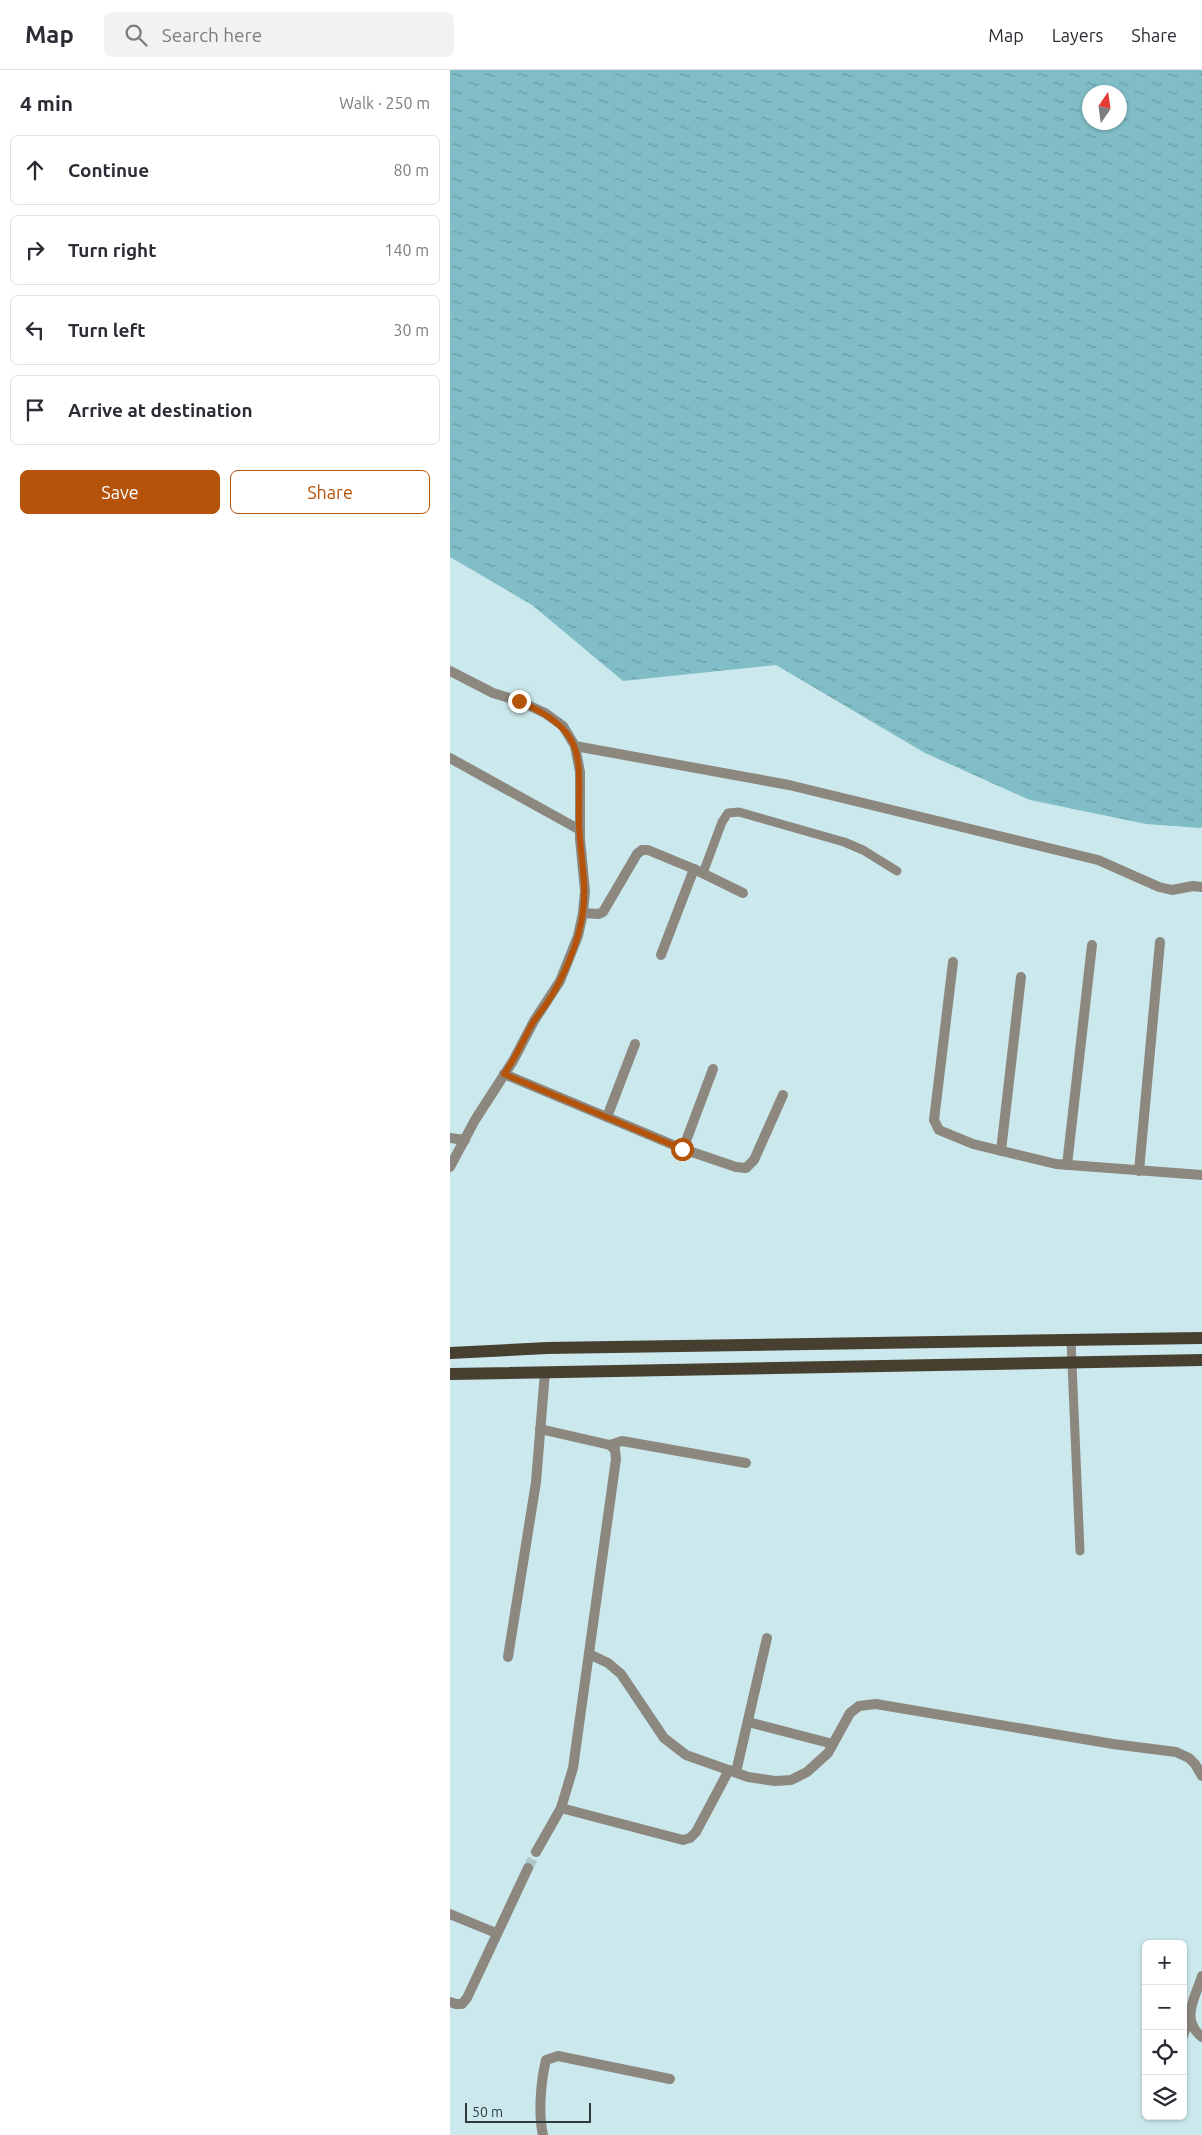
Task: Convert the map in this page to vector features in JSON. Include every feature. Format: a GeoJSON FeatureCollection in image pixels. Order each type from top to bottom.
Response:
{"type":"FeatureCollection","features":[{"type":"Feature","properties":{"kind":"main road"},"geometry":{"type":"LineString","coordinates":[[450,1353],[567,1347],[1202,1338]]}},
{"type":"Feature","properties":{"kind":"main road"},"geometry":{"type":"LineString","coordinates":[[450,1374],[1202,1360]]}},
{"type":"Feature","properties":{"kind":"street"},"geometry":{"type":"LineString","coordinates":[[450,671],[493,693],[519,701],[545,713],[562,726],[575,746],[580,772],[580,830],[585,891],[578,936],[560,981],[534,1021],[513,1062],[504,1074],[450,1167]]}},
{"type":"Feature","properties":{"kind":"street"},"geometry":{"type":"LineString","coordinates":[[575,746],[799,788],[1098,860],[1159,887],[1172,890],[1193,886],[1202,887]]}},
{"type":"Feature","properties":{"kind":"street"},"geometry":{"type":"LineString","coordinates":[[450,758],[580,830]]}},
{"type":"Feature","properties":{"kind":"street"},"geometry":{"type":"LineString","coordinates":[[583,913],[598,914],[603,912],[637,854],[642,850],[648,850],[699,871],[743,893]]}},
{"type":"Feature","properties":{"kind":"street"},"geometry":{"type":"LineString","coordinates":[[661,955],[699,871]]}},
{"type":"Feature","properties":{"kind":"street"},"geometry":{"type":"LineString","coordinates":[[1139,1170],[1160,942]]}},
{"type":"Feature","properties":{"kind":"street"},"geometry":{"type":"LineString","coordinates":[[1067,1165],[1092,945]]}},
{"type":"Feature","properties":{"kind":"street"},"geometry":{"type":"LineString","coordinates":[[953,962],[934,1120],[935,1126],[939,1130],[974,1144],[1056,1164],[1202,1175]]}},
{"type":"Feature","properties":{"kind":"street"},"geometry":{"type":"LineString","coordinates":[[1001,1151],[1021,977]]}},
{"type":"Feature","properties":{"kind":"street"},"geometry":{"type":"LineString","coordinates":[[607,1117],[635,1044]]}},
{"type":"Feature","properties":{"kind":"street"},"geometry":{"type":"LineString","coordinates":[[682,1149],[713,1070]]}},
{"type":"Feature","properties":{"kind":"street"},"geometry":{"type":"LineString","coordinates":[[504,1074],[682,1149],[736,1167],[746,1168],[754,1160],[783,1095]]}},
{"type":"Feature","properties":{"kind":"street"},"geometry":{"type":"LineString","coordinates":[[450,1138],[465,1140]]}},
{"type":"Feature","properties":{"kind":"street"},"geometry":{"type":"LineString","coordinates":[[508,1657],[536,1482],[545,1372]]}},
{"type":"Feature","properties":{"kind":"street"},"geometry":{"type":"LineString","coordinates":[[540,1429],[610,1445],[622,1441],[746,1463]]}},
{"type":"Feature","properties":{"kind":"street"},"geometry":{"type":"LineString","coordinates":[[536,1852],[561,1808],[573,1768],[616,1459],[615,1450],[610,1445]]}},
{"type":"Feature","properties":{"kind":"street"},"geometry":{"type":"LineString","coordinates":[[561,1808],[683,1840],[690,1838],[696,1832],[733,1771],[748,1722],[767,1638]]}},
{"type":"Feature","properties":{"kind":"street"},"geometry":{"type":"LineString","coordinates":[[588,1654],[608,1663],[621,1674],[664,1738],[686,1754],[748,1777],[775,1781],[790,1780],[807,1772],[828,1753],[850,1713],[859,1706],[876,1704],[1113,1744],[1176,1752],[1189,1758],[1202,1776]]}},
{"type":"Feature","properties":{"kind":"street"},"geometry":{"type":"LineString","coordinates":[[748,1722],[833,1744]]}},
{"type":"Feature","properties":{"kind":"street"},"geometry":{"type":"LineString","coordinates":[[450,2002],[462,2004],[467,1998],[528,1868]]}},
{"type":"Feature","properties":{"kind":"street"},"geometry":{"type":"LineString","coordinates":[[450,1914],[496,1933]]}},
{"type":"Feature","properties":{"kind":"street"},"geometry":{"type":"LineString","coordinates":[[1185,2030],[1202,1976]]}},
{"type":"Feature","properties":{"kind":"street"},"geometry":{"type":"LineString","coordinates":[[1189,2016],[1191,2024],[1202,2037]]}},
{"type":"Feature","properties":{"kind":"street"},"geometry":{"type":"LineString","coordinates":[[543,2135],[541,2125],[543,2071],[546,2060],[558,2056],[670,2078]]}},
{"type":"Feature","properties":{"kind":"lane"},"geometry":{"type":"LineString","coordinates":[[699,871],[728,813],[739,812],[844,842],[863,850],[897,871]]}},
{"type":"Feature","properties":{"kind":"lane"},"geometry":{"type":"LineString","coordinates":[[1070,1340],[1080,1551]]}},
{"type":"Feature","properties":{"kind":"water"},"geometry":{"type":"Polygon","coordinates":[[[450,70],[1202,70],[1202,826],[1200,828],[1146,824],[1030,800],[925,753],[776,665],[623,681],[532,605],[450,557],[450,70]]]}},
{"type":"Feature","properties":{"kind":"tunnel"},"geometry":{"type":"LineString","coordinates":[[528,1868],[536,1852]]}},
{"type":"Feature","properties":{"kind":"route"},"geometry":{"type":"LineString","coordinates":[[519,701],[545,713],[562,726],[575,746],[580,772],[581,866],[585,891],[578,936],[560,981],[534,1021],[513,1062],[504,1074],[682,1149]]}}]}
